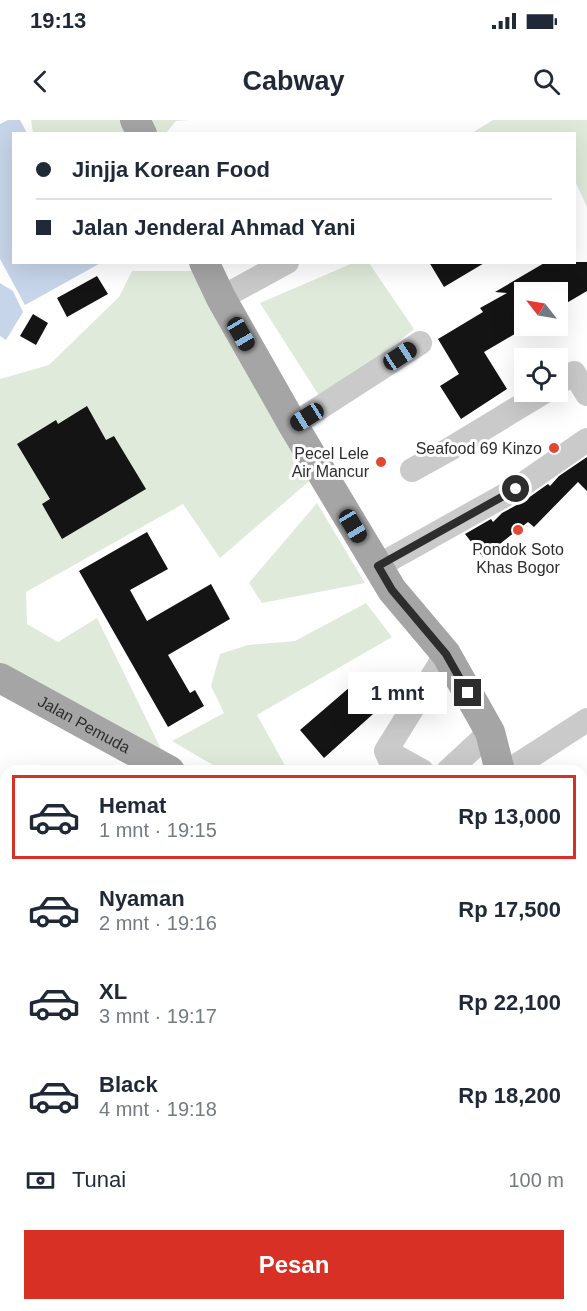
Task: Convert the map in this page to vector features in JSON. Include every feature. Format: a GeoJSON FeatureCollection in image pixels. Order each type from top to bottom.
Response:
{"type":"FeatureCollection","features":[{"type":"Feature","properties":{"kind":"main road"},"geometry":{"type":"LineString","coordinates":[[205,264],[221,298],[293,425],[392,590],[446,654],[490,732],[498,765]]}},
{"type":"Feature","properties":{"kind":"main road","name":"Jalan Pemuda"},"geometry":{"type":"LineString","coordinates":[[0,678],[159,765]]}},
{"type":"Feature","properties":{"kind":"street"},"geometry":{"type":"LineString","coordinates":[[221,298],[283,264]]}},
{"type":"Feature","properties":{"kind":"street"},"geometry":{"type":"LineString","coordinates":[[293,425],[420,344]]}},
{"type":"Feature","properties":{"kind":"street"},"geometry":{"type":"LineString","coordinates":[[568,377],[574,373],[587,394]]}},
{"type":"Feature","properties":{"kind":"street"},"geometry":{"type":"LineString","coordinates":[[412,470],[528,402]]}},
{"type":"Feature","properties":{"kind":"street"},"geometry":{"type":"LineString","coordinates":[[378,566],[516,489],[587,440]]}},
{"type":"Feature","properties":{"kind":"street"},"geometry":{"type":"LineString","coordinates":[[391,761],[446,654]]}},
{"type":"Feature","properties":{"kind":"street"},"geometry":{"type":"LineString","coordinates":[[517,765],[587,720]]}},
{"type":"Feature","properties":{"kind":"street"},"geometry":{"type":"LineString","coordinates":[[454,765],[490,732]]}},
{"type":"Feature","properties":{"kind":"green space"},"geometry":{"type":"Polygon","coordinates":[[[31,120],[190,120],[176,121],[167,132],[33,132],[31,120]]]}},
{"type":"Feature","properties":{"kind":"green space"},"geometry":{"type":"Polygon","coordinates":[[[493,120],[587,120],[587,207],[576,183],[576,132],[474,132],[493,120]]]}},
{"type":"Feature","properties":{"kind":"green space"},"geometry":{"type":"Polygon","coordinates":[[[351,264],[370,264],[414,329],[323,402],[260,303],[351,264]]]}},
{"type":"Feature","properties":{"kind":"green space"},"geometry":{"type":"Polygon","coordinates":[[[132,271],[194,271],[314,477],[220,558],[183,504],[26,592],[27,624],[58,642],[97,618],[162,751],[0,674],[0,379],[49,365],[119,297],[132,271]]]}},
{"type":"Feature","properties":{"kind":"green space"},"geometry":{"type":"Polygon","coordinates":[[[317,503],[365,583],[262,603],[249,583],[317,503]]]}},
{"type":"Feature","properties":{"kind":"green space"},"geometry":{"type":"Polygon","coordinates":[[[366,603],[392,637],[257,715],[285,765],[213,765],[172,741],[224,713],[211,686],[220,654],[248,645],[295,641],[366,603]]]}},
{"type":"Feature","properties":{"kind":"water"},"geometry":{"type":"Polygon","coordinates":[[[8,120],[20,120],[26,132],[12,132],[12,264],[99,264],[25,305],[0,259],[0,124],[8,120]]]}},
{"type":"Feature","properties":{"kind":"water"},"geometry":{"type":"Polygon","coordinates":[[[0,283],[13,291],[23,312],[6,340],[0,336],[0,283]]]}},
{"type":"Feature","properties":{"kind":"building"},"geometry":{"type":"Polygon","coordinates":[[[587,262],[587,291],[568,302],[568,282],[514,282],[514,334],[484,352],[507,389],[461,419],[440,386],[459,374],[438,339],[483,312],[480,308],[507,293],[495,292],[543,264],[587,262]]]}},
{"type":"Feature","properties":{"kind":"building"},"geometry":{"type":"Polygon","coordinates":[[[430,264],[483,264],[444,287],[430,264]]]}},
{"type":"Feature","properties":{"kind":"building"},"geometry":{"type":"Polygon","coordinates":[[[97,276],[108,294],[67,317],[57,298],[97,276]]]}},
{"type":"Feature","properties":{"kind":"building"},"geometry":{"type":"Polygon","coordinates":[[[33,314],[48,323],[36,345],[20,336],[33,314]]]}},
{"type":"Feature","properties":{"kind":"building"},"geometry":{"type":"Polygon","coordinates":[[[87,406],[106,440],[114,436],[146,489],[62,539],[42,504],[50,499],[17,444],[56,420],[58,424],[87,406]]]}},
{"type":"Feature","properties":{"kind":"building"},"geometry":{"type":"Polygon","coordinates":[[[587,457],[587,491],[578,482],[534,527],[528,522],[483,557],[465,534],[491,519],[493,522],[502,513],[548,484],[550,486],[559,476],[587,457]]]}},
{"type":"Feature","properties":{"kind":"building"},"geometry":{"type":"Polygon","coordinates":[[[147,532],[168,569],[130,590],[147,621],[211,584],[230,619],[168,655],[190,693],[195,690],[204,706],[168,727],[79,571],[147,532]]]}},
{"type":"Feature","properties":{"kind":"building"},"geometry":{"type":"Polygon","coordinates":[[[357,681],[382,706],[324,758],[300,730],[357,681]]]}},
{"type":"Feature","properties":{"kind":"place","name":"Seafood 69 Kinzo"},"geometry":{"type":"Point","coordinates":[554,448]}},
{"type":"Feature","properties":{"kind":"place","name":"Pecel Lele Air Mancur"},"geometry":{"type":"Point","coordinates":[381,462]}},
{"type":"Feature","properties":{"kind":"place","name":"Pondok Soto Khas Bogor"},"geometry":{"type":"Point","coordinates":[518,530]}},
{"type":"Feature","properties":{"kind":"route"},"geometry":{"type":"LineString","coordinates":[[468,693],[446,654],[392,590],[378,566],[516,489]]}}]}
